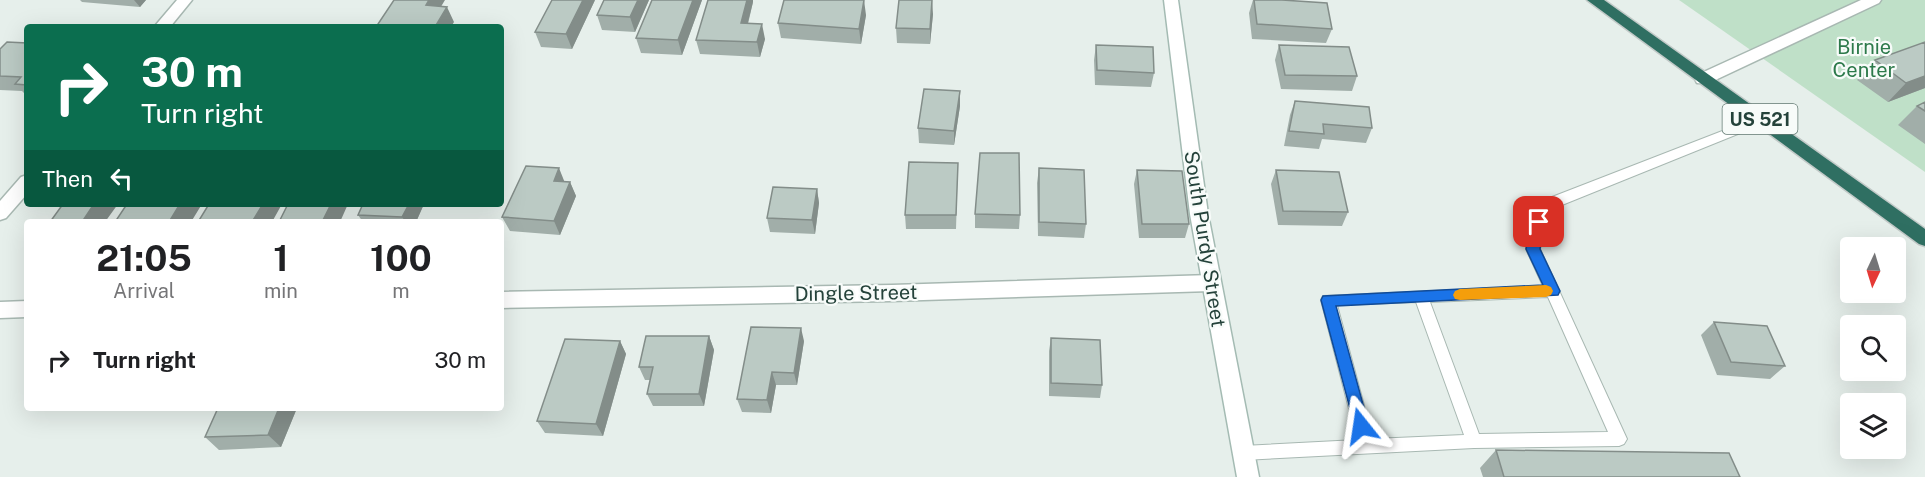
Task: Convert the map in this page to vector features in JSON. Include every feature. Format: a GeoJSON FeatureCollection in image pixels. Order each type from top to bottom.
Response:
{"type":"FeatureCollection","features":[{"type":"Feature","properties":{"kind":"highway","name":"US 521"},"geometry":{"type":"LineString","coordinates":[[1594,0],[1925,239]]}},
{"type":"Feature","properties":{"kind":"street"},"geometry":{"type":"LineString","coordinates":[[165,24],[185,0]]}},
{"type":"Feature","properties":{"kind":"street","name":"South Purdy Street"},"geometry":{"type":"LineString","coordinates":[[1171,0],[1197,203],[1248,477]]}},
{"type":"Feature","properties":{"kind":"street"},"geometry":{"type":"LineString","coordinates":[[1704,80],[1874,0]]}},
{"type":"Feature","properties":{"kind":"street"},"geometry":{"type":"LineString","coordinates":[[0,213],[24,185]]}},
{"type":"Feature","properties":{"kind":"street","name":"Dingle Street"},"geometry":{"type":"LineString","coordinates":[[504,300],[880,293],[1211,283]]}},
{"type":"Feature","properties":{"kind":"street"},"geometry":{"type":"LineString","coordinates":[[0,310],[24,309]]}},
{"type":"Feature","properties":{"kind":"lane"},"geometry":{"type":"LineString","coordinates":[[1243,453],[1474,441],[1619,439],[1533,249],[1539,222],[1557,201],[1761,120]]}},
{"type":"Feature","properties":{"kind":"lane"},"geometry":{"type":"LineString","coordinates":[[1367,447],[1328,300],[1552,291]]}},
{"type":"Feature","properties":{"kind":"lane"},"geometry":{"type":"LineString","coordinates":[[1421,296],[1474,441]]}},
{"type":"Feature","properties":{"kind":"green space","name":"Birnie Center"},"geometry":{"type":"Polygon","coordinates":[[[1679,0],[1925,0],[1925,172],[1679,0]]]}},
{"type":"Feature","properties":{"kind":"building"},"geometry":{"type":"Polygon","coordinates":[[[394,0],[429,0],[426,5],[447,7],[437,24],[378,24],[394,0]]]}},
{"type":"Feature","properties":{"kind":"building"},"geometry":{"type":"Polygon","coordinates":[[[552,0],[583,0],[566,34],[535,32],[552,0]]]}},
{"type":"Feature","properties":{"kind":"building"},"geometry":{"type":"Polygon","coordinates":[[[604,0],[638,0],[630,17],[597,15],[604,0]]]}},
{"type":"Feature","properties":{"kind":"building"},"geometry":{"type":"Polygon","coordinates":[[[652,0],[693,0],[678,40],[636,38],[652,0]]]}},
{"type":"Feature","properties":{"kind":"building"},"geometry":{"type":"Polygon","coordinates":[[[708,0],[747,0],[741,23],[762,24],[757,42],[696,40],[708,0]]]}},
{"type":"Feature","properties":{"kind":"building"},"geometry":{"type":"Polygon","coordinates":[[[784,0],[864,0],[859,29],[778,23],[784,0]]]}},
{"type":"Feature","properties":{"kind":"building"},"geometry":{"type":"Polygon","coordinates":[[[899,0],[932,0],[930,29],[896,28],[899,0]]]}},
{"type":"Feature","properties":{"kind":"building"},"geometry":{"type":"Polygon","coordinates":[[[1254,0],[1327,3],[1332,29],[1257,24],[1254,0]]]}},
{"type":"Feature","properties":{"kind":"building"},"geometry":{"type":"Polygon","coordinates":[[[7,42],[24,43],[24,85],[15,84],[21,77],[0,76],[0,49],[7,42]]]}},
{"type":"Feature","properties":{"kind":"building"},"geometry":{"type":"Polygon","coordinates":[[[1925,42],[1925,76],[1906,83],[1875,60],[1925,42]]]}},
{"type":"Feature","properties":{"kind":"building"},"geometry":{"type":"Polygon","coordinates":[[[1096,45],[1153,47],[1154,73],[1097,70],[1096,45]]]}},
{"type":"Feature","properties":{"kind":"building"},"geometry":{"type":"Polygon","coordinates":[[[1279,45],[1349,47],[1357,76],[1285,75],[1279,45]]]}},
{"type":"Feature","properties":{"kind":"building"},"geometry":{"type":"Polygon","coordinates":[[[924,89],[960,91],[954,131],[918,128],[924,89]]]}},
{"type":"Feature","properties":{"kind":"building"},"geometry":{"type":"Polygon","coordinates":[[[1295,101],[1369,107],[1372,128],[1323,124],[1324,134],[1289,131],[1295,101]]]}},
{"type":"Feature","properties":{"kind":"building"},"geometry":{"type":"Polygon","coordinates":[[[1925,102],[1925,111],[1917,106],[1925,102]]]}},
{"type":"Feature","properties":{"kind":"building"},"geometry":{"type":"Polygon","coordinates":[[[980,153],[1019,153],[1020,215],[975,214],[980,153]]]}},
{"type":"Feature","properties":{"kind":"building"},"geometry":{"type":"Polygon","coordinates":[[[909,162],[958,163],[956,215],[905,215],[909,162]]]}},
{"type":"Feature","properties":{"kind":"building"},"geometry":{"type":"Polygon","coordinates":[[[526,166],[559,168],[554,181],[570,182],[554,221],[502,217],[526,166]]]}},
{"type":"Feature","properties":{"kind":"building"},"geometry":{"type":"Polygon","coordinates":[[[1039,168],[1084,170],[1086,224],[1039,222],[1039,168]]]}},
{"type":"Feature","properties":{"kind":"building"},"geometry":{"type":"Polygon","coordinates":[[[1137,170],[1182,171],[1189,224],[1142,224],[1137,170]]]}},
{"type":"Feature","properties":{"kind":"building"},"geometry":{"type":"Polygon","coordinates":[[[1276,170],[1339,172],[1348,212],[1283,211],[1276,170]]]}},
{"type":"Feature","properties":{"kind":"building"},"geometry":{"type":"Polygon","coordinates":[[[773,187],[817,189],[812,220],[767,218],[773,187]]]}},
{"type":"Feature","properties":{"kind":"building"},"geometry":{"type":"Polygon","coordinates":[[[61,207],[92,207],[84,219],[52,219],[61,207]]]}},
{"type":"Feature","properties":{"kind":"building"},"geometry":{"type":"Polygon","coordinates":[[[125,207],[178,207],[171,219],[117,219],[125,207]]]}},
{"type":"Feature","properties":{"kind":"building"},"geometry":{"type":"Polygon","coordinates":[[[207,207],[261,207],[254,219],[200,219],[207,207]]]}},
{"type":"Feature","properties":{"kind":"building"},"geometry":{"type":"Polygon","coordinates":[[[286,207],[330,207],[324,219],[280,219],[286,207]]]}},
{"type":"Feature","properties":{"kind":"building"},"geometry":{"type":"Polygon","coordinates":[[[362,207],[407,207],[402,217],[358,215],[362,207]]]}},
{"type":"Feature","properties":{"kind":"building"},"geometry":{"type":"Polygon","coordinates":[[[1714,322],[1767,326],[1785,366],[1731,362],[1714,322]]]}},
{"type":"Feature","properties":{"kind":"building"},"geometry":{"type":"Polygon","coordinates":[[[751,327],[801,328],[794,373],[772,372],[767,400],[737,399],[751,327]]]}},
{"type":"Feature","properties":{"kind":"building"},"geometry":{"type":"Polygon","coordinates":[[[646,336],[709,336],[699,394],[647,394],[653,367],[639,367],[646,336]]]}},
{"type":"Feature","properties":{"kind":"building"},"geometry":{"type":"Polygon","coordinates":[[[1051,338],[1100,340],[1102,385],[1051,383],[1051,338]]]}},
{"type":"Feature","properties":{"kind":"building"},"geometry":{"type":"Polygon","coordinates":[[[565,339],[620,341],[596,424],[537,421],[565,339]]]}},
{"type":"Feature","properties":{"kind":"building"},"geometry":{"type":"Polygon","coordinates":[[[217,411],[278,411],[268,435],[205,437],[217,411]]]}},
{"type":"Feature","properties":{"kind":"building"},"geometry":{"type":"Polygon","coordinates":[[[1496,450],[1729,453],[1740,477],[1504,477],[1496,450]]]}},
{"type":"Feature","properties":{"kind":"slow traffic"},"geometry":{"type":"LineString","coordinates":[[1460,295],[1546,291]]}},
{"type":"Feature","properties":{"kind":"route"},"geometry":{"type":"LineString","coordinates":[[1361,426],[1328,300],[1552,291],[1533,249],[1539,222]]}}]}
